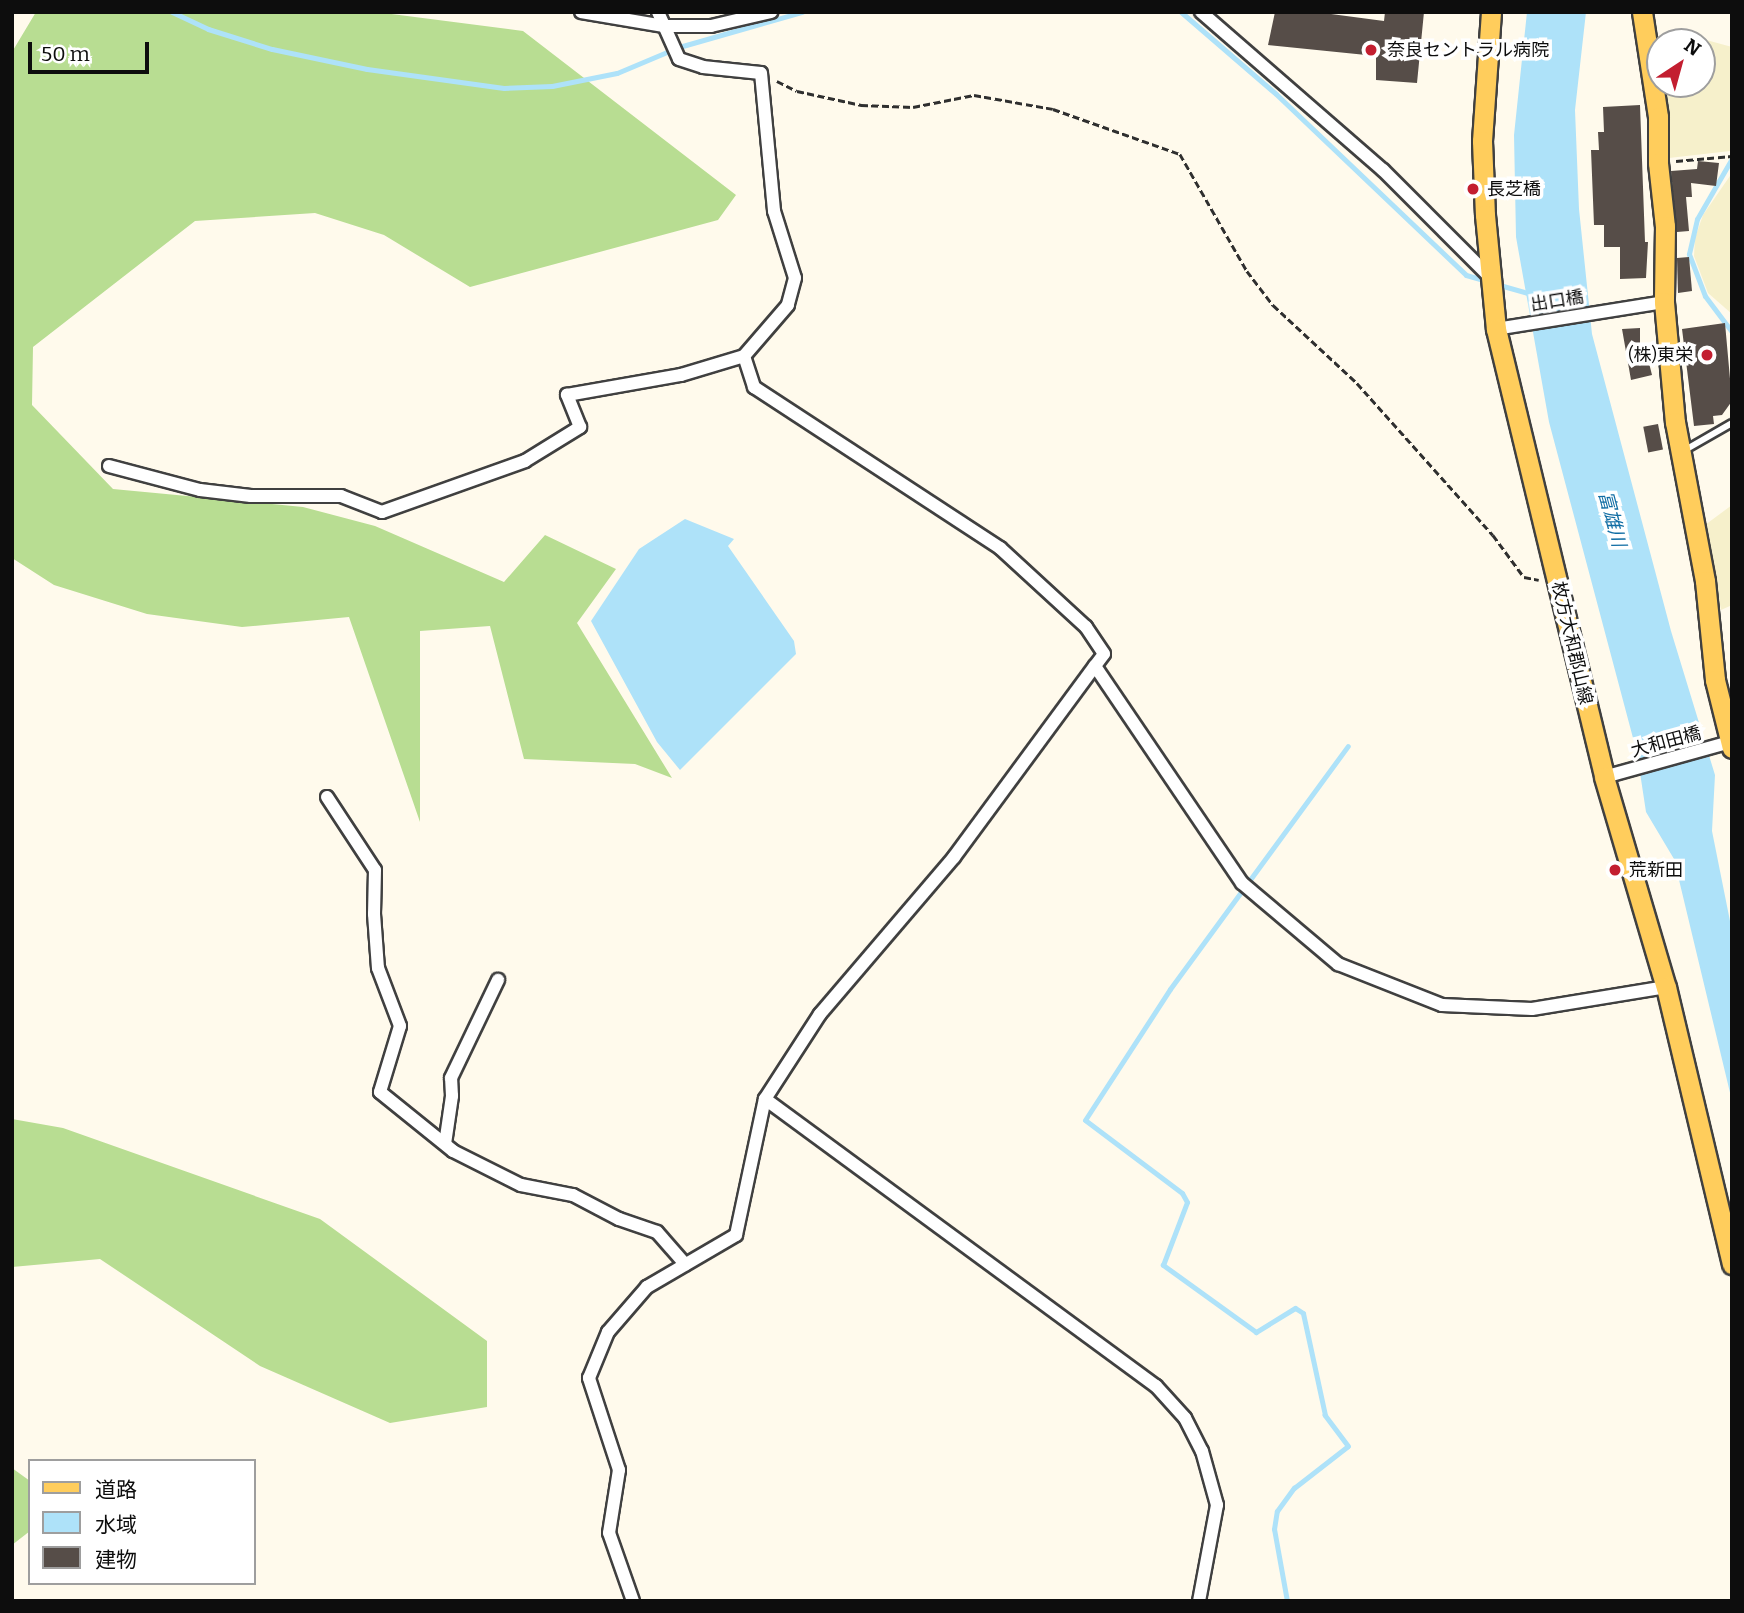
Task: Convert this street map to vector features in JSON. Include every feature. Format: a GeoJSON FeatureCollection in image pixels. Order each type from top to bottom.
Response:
{"type":"FeatureCollection","features":[{"type":"Feature","properties":{"kind":"main road","name":"枚方大和郡山線"},"geometry":{"type":"LineString","coordinates":[[1491,12],[1482,141],[1491,278],[1504,327],[1556,578],[1604,777],[1666,987],[1732,1264]]}},
{"type":"Feature","properties":{"kind":"main road"},"geometry":{"type":"LineString","coordinates":[[1642,12],[1658,117],[1658,163],[1665,226],[1664,302],[1675,422],[1704,581],[1715,680],[1726,746]]}},
{"type":"Feature","properties":{"kind":"street"},"geometry":{"type":"LineString","coordinates":[[581,12],[664,26],[711,26],[771,12]]}},
{"type":"Feature","properties":{"kind":"street"},"geometry":{"type":"LineString","coordinates":[[109,466],[200,490],[251,496],[341,496],[382,512],[525,461],[580,428],[567,394],[681,375],[744,356],[788,304],[795,278],[774,211],[761,74],[703,67],[679,59],[658,12]]}},
{"type":"Feature","properties":{"kind":"street"},"geometry":{"type":"LineString","coordinates":[[1201,12],[1383,170],[1491,278]]}},
{"type":"Feature","properties":{"kind":"street","name":"出口橋"},"geometry":{"type":"LineString","coordinates":[[1504,327],[1664,302]]}},
{"type":"Feature","properties":{"kind":"street"},"geometry":{"type":"LineString","coordinates":[[633,1601],[609,1533],[619,1470],[589,1378],[608,1332],[647,1287],[736,1235],[765,1099],[820,1014],[954,857],[1104,654],[1086,627],[1000,548],[754,387],[744,356]]}},
{"type":"Feature","properties":{"kind":"street"},"geometry":{"type":"LineString","coordinates":[[1095,666],[1242,883],[1338,964],[1442,1005],[1532,1009],[1666,987]]}},
{"type":"Feature","properties":{"kind":"street","name":"大和田橋"},"geometry":{"type":"LineString","coordinates":[[1604,777],[1726,746]]}},
{"type":"Feature","properties":{"kind":"street"},"geometry":{"type":"LineString","coordinates":[[327,797],[375,870],[374,914],[378,968],[400,1026],[380,1092],[445,1144],[521,1185],[573,1195],[619,1219],[657,1233],[685,1264]]}},
{"type":"Feature","properties":{"kind":"street"},"geometry":{"type":"LineString","coordinates":[[445,1144],[452,1096],[451,1079],[498,980]]}},
{"type":"Feature","properties":{"kind":"street"},"geometry":{"type":"LineString","coordinates":[[765,1099],[1156,1386],[1185,1418],[1202,1451],[1217,1505],[1199,1601]]}},
{"type":"Feature","properties":{"kind":"lane"},"geometry":{"type":"LineString","coordinates":[[1681,453],[1732,423]]}},
{"type":"Feature","properties":{"kind":"path"},"geometry":{"type":"LineString","coordinates":[[761,74],[797,91],[861,105],[913,107],[974,95],[1052,109],[1180,155],[1247,271],[1273,305],[1357,383],[1493,535],[1524,577],[1531,580],[1556,578]]}},
{"type":"Feature","properties":{"kind":"path"},"geometry":{"type":"LineString","coordinates":[[1658,163],[1732,156]]}},
{"type":"Feature","properties":{"kind":"shaded area"},"geometry":{"type":"Polygon","coordinates":[[[1716,43],[1732,47],[1730,151],[1669,158],[1666,98],[1716,98],[1716,43]]]}},
{"type":"Feature","properties":{"kind":"shaded area"},"geometry":{"type":"Polygon","coordinates":[[[1732,173],[1732,314],[1708,293],[1694,256],[1695,238],[1703,215],[1732,173]]]}},
{"type":"Feature","properties":{"kind":"shaded area"},"geometry":{"type":"Polygon","coordinates":[[[1732,505],[1732,605],[1721,610],[1705,525],[1732,505]]]}},
{"type":"Feature","properties":{"kind":"green space"},"geometry":{"type":"Polygon","coordinates":[[[36,12],[376,12],[523,31],[736,195],[718,220],[470,287],[384,235],[315,213],[195,221],[33,347],[32,405],[113,489],[303,507],[375,526],[504,582],[545,535],[616,569],[577,623],[672,778],[635,764],[524,759],[490,626],[420,631],[420,822],[349,617],[242,627],[147,614],[54,585],[12,558],[12,52],[36,12]]]}},
{"type":"Feature","properties":{"kind":"green space"},"geometry":{"type":"Polygon","coordinates":[[[12,1119],[63,1128],[320,1219],[487,1341],[487,1407],[390,1423],[260,1366],[100,1259],[12,1267],[12,1119]]]}},
{"type":"Feature","properties":{"kind":"green space"},"geometry":{"type":"Polygon","coordinates":[[[12,1468],[28,1480],[28,1533],[12,1545],[12,1468]]]}},
{"type":"Feature","properties":{"kind":"water","name":"富雄川"},"geometry":{"type":"Polygon","coordinates":[[[1527,12],[1586,12],[1575,110],[1579,209],[1592,334],[1671,631],[1715,775],[1712,831],[1732,931],[1732,1101],[1674,859],[1646,812],[1637,753],[1549,422],[1516,237],[1514,135],[1527,12]]]}},
{"type":"Feature","properties":{"kind":"water"},"geometry":{"type":"Polygon","coordinates":[[[685,519],[734,539],[728,546],[794,641],[796,654],[680,770],[657,742],[591,621],[639,549],[685,519]]]}},
{"type":"Feature","properties":{"kind":"building","name":"奈良セントラル病院"},"geometry":{"type":"Polygon","coordinates":[[[1275,12],[1316,12],[1384,21],[1385,12],[1424,12],[1417,83],[1376,80],[1376,56],[1268,45],[1275,12]]]}},
{"type":"Feature","properties":{"kind":"building"},"geometry":{"type":"Polygon","coordinates":[[[1640,105],[1645,242],[1648,242],[1646,278],[1620,279],[1620,247],[1604,247],[1604,225],[1594,225],[1591,150],[1599,150],[1598,132],[1604,132],[1603,107],[1640,105]]]}},
{"type":"Feature","properties":{"kind":"building"},"geometry":{"type":"Polygon","coordinates":[[[1698,161],[1719,163],[1716,186],[1691,183],[1692,197],[1686,197],[1689,231],[1677,232],[1671,171],[1697,169],[1698,161]]]}},
{"type":"Feature","properties":{"kind":"building"},"geometry":{"type":"Polygon","coordinates":[[[1689,257],[1692,291],[1678,293],[1677,258],[1689,257]]]}},
{"type":"Feature","properties":{"kind":"building","name":"(株)東栄"},"geometry":{"type":"Polygon","coordinates":[[[1725,323],[1732,401],[1722,415],[1713,416],[1714,424],[1694,426],[1682,329],[1725,323]]]}},
{"type":"Feature","properties":{"kind":"building"},"geometry":{"type":"Polygon","coordinates":[[[1640,328],[1640,344],[1644,343],[1652,375],[1631,380],[1622,329],[1640,328]]]}},
{"type":"Feature","properties":{"kind":"building"},"geometry":{"type":"Polygon","coordinates":[[[1658,424],[1663,450],[1648,452],[1643,427],[1658,424]]]}},
{"type":"Feature","properties":{"kind":"waterway"},"geometry":{"type":"LineString","coordinates":[[172,12],[208,29],[272,49],[367,69],[504,88],[552,86],[617,73],[679,47],[802,12]]}},
{"type":"Feature","properties":{"kind":"waterway"},"geometry":{"type":"LineString","coordinates":[[1181,12],[1276,94],[1466,275],[1487,281]]}},
{"type":"Feature","properties":{"kind":"waterway"},"geometry":{"type":"LineString","coordinates":[[1731,160],[1697,219],[1689,254],[1705,296],[1732,332]]}},
{"type":"Feature","properties":{"kind":"waterway"},"geometry":{"type":"LineString","coordinates":[[1496,284],[1530,294]]}},
{"type":"Feature","properties":{"kind":"waterway"},"geometry":{"type":"LineString","coordinates":[[1287,1601],[1274,1529],[1277,1511],[1294,1488],[1348,1446],[1325,1415],[1303,1313],[1295,1308],[1256,1332],[1163,1265],[1187,1202],[1182,1193],[1085,1120],[1170,989],[1348,746]]}},
{"type":"Feature","properties":{"kind":"place","name":"奈良セントラル病院"},"geometry":{"type":"Point","coordinates":[1371,50]}},
{"type":"Feature","properties":{"kind":"place","name":"長芝橋"},"geometry":{"type":"Point","coordinates":[1473,189]}},
{"type":"Feature","properties":{"kind":"place","name":"(株)東栄"},"geometry":{"type":"Point","coordinates":[1707,355]}},
{"type":"Feature","properties":{"kind":"place","name":"荒新田"},"geometry":{"type":"Point","coordinates":[1615,870]}}]}
